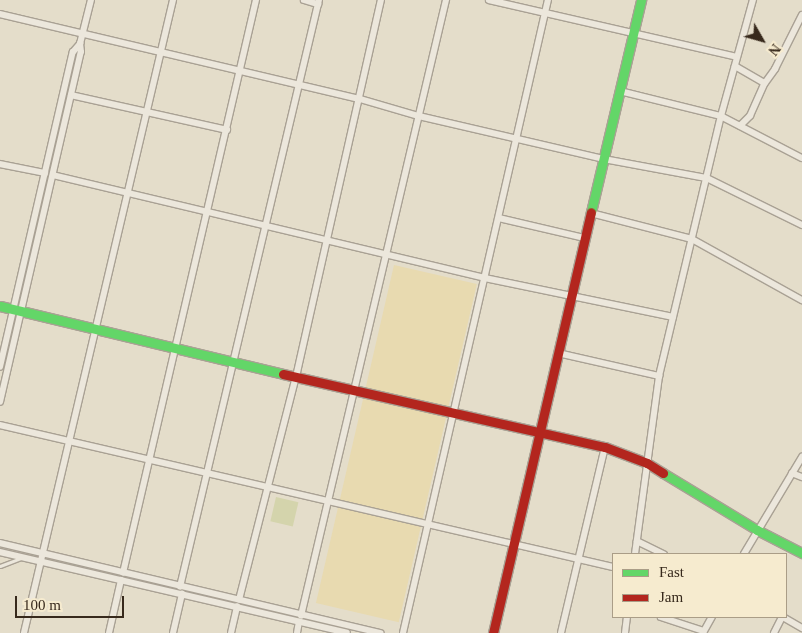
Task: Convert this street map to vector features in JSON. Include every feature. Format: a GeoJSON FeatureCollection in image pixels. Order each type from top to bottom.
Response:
{"type":"FeatureCollection","features":[{"type":"Feature","properties":{"kind":"street"},"geometry":{"type":"LineString","coordinates":[[0,367],[53,175],[81,52],[82,33],[91,0]]}},
{"type":"Feature","properties":{"kind":"street"},"geometry":{"type":"LineString","coordinates":[[24,633],[173,0]]}},
{"type":"Feature","properties":{"kind":"street"},"geometry":{"type":"LineString","coordinates":[[123,573],[256,0]]}},
{"type":"Feature","properties":{"kind":"street"},"geometry":{"type":"LineString","coordinates":[[180,587],[232,360],[319,2],[304,0]]}},
{"type":"Feature","properties":{"kind":"street"},"geometry":{"type":"LineString","coordinates":[[239,600],[266,488],[296,377],[381,0]]}},
{"type":"Feature","properties":{"kind":"street"},"geometry":{"type":"LineString","coordinates":[[297,633],[446,0]]}},
{"type":"Feature","properties":{"kind":"street"},"geometry":{"type":"LineString","coordinates":[[489,0],[737,57]]}},
{"type":"Feature","properties":{"kind":"street"},"geometry":{"type":"LineString","coordinates":[[404,633],[548,0]]}},
{"type":"Feature","properties":{"kind":"street"},"geometry":{"type":"LineString","coordinates":[[493,633],[641,0]]}},
{"type":"Feature","properties":{"kind":"street"},"geometry":{"type":"LineString","coordinates":[[635,553],[660,376],[721,116],[753,0]]}},
{"type":"Feature","properties":{"kind":"street"},"geometry":{"type":"LineString","coordinates":[[0,14],[360,99],[419,116],[604,160],[706,178],[802,225]]}},
{"type":"Feature","properties":{"kind":"street"},"geometry":{"type":"LineString","coordinates":[[740,126],[750,116],[765,83],[775,69],[802,15]]}},
{"type":"Feature","properties":{"kind":"street"},"geometry":{"type":"LineString","coordinates":[[0,402],[45,173],[73,52],[80,44]]}},
{"type":"Feature","properties":{"kind":"street"},"geometry":{"type":"LineString","coordinates":[[735,66],[765,83]]}},
{"type":"Feature","properties":{"kind":"street"},"geometry":{"type":"LineString","coordinates":[[620,91],[721,116],[802,158]]}},
{"type":"Feature","properties":{"kind":"street"},"geometry":{"type":"LineString","coordinates":[[71,95],[227,130]]}},
{"type":"Feature","properties":{"kind":"street"},"geometry":{"type":"LineString","coordinates":[[0,164],[45,173]]}},
{"type":"Feature","properties":{"kind":"street"},"geometry":{"type":"LineString","coordinates":[[53,175],[484,278],[673,317]]}},
{"type":"Feature","properties":{"kind":"street"},"geometry":{"type":"LineString","coordinates":[[591,213],[692,239],[802,300]]}},
{"type":"Feature","properties":{"kind":"street"},"geometry":{"type":"LineString","coordinates":[[498,218],[586,238]]}},
{"type":"Feature","properties":{"kind":"street"},"geometry":{"type":"LineString","coordinates":[[0,306],[232,360],[296,377],[605,446],[647,463],[757,530],[802,553]]}},
{"type":"Feature","properties":{"kind":"street"},"geometry":{"type":"LineString","coordinates":[[558,353],[660,376]]}},
{"type":"Feature","properties":{"kind":"street"},"geometry":{"type":"LineString","coordinates":[[0,425],[612,567]]}},
{"type":"Feature","properties":{"kind":"street"},"geometry":{"type":"LineString","coordinates":[[561,633],[605,446]]}},
{"type":"Feature","properties":{"kind":"street"},"geometry":{"type":"LineString","coordinates":[[745,553],[802,457]]}},
{"type":"Feature","properties":{"kind":"street"},"geometry":{"type":"LineString","coordinates":[[792,473],[802,477]]}},
{"type":"Feature","properties":{"kind":"street"},"geometry":{"type":"LineString","coordinates":[[637,541],[662,553]]}},
{"type":"Feature","properties":{"kind":"street"},"geometry":{"type":"LineString","coordinates":[[0,543],[239,600],[347,633]]}},
{"type":"Feature","properties":{"kind":"street"},"geometry":{"type":"LineString","coordinates":[[0,552],[237,607],[380,633]]}},
{"type":"Feature","properties":{"kind":"street"},"geometry":{"type":"LineString","coordinates":[[109,633],[121,580]]}},
{"type":"Feature","properties":{"kind":"street"},"geometry":{"type":"LineString","coordinates":[[173,633],[182,594]]}},
{"type":"Feature","properties":{"kind":"street"},"geometry":{"type":"LineString","coordinates":[[231,633],[237,607]]}},
{"type":"Feature","properties":{"kind":"street"},"geometry":{"type":"LineString","coordinates":[[625,633],[627,618]]}},
{"type":"Feature","properties":{"kind":"street"},"geometry":{"type":"LineString","coordinates":[[664,618],[704,632],[711,618]]}},
{"type":"Feature","properties":{"kind":"street"},"geometry":{"type":"LineString","coordinates":[[774,633],[782,618]]}},
{"type":"Feature","properties":{"kind":"street"},"geometry":{"type":"LineString","coordinates":[[784,618],[802,628]]}},
{"type":"Feature","properties":{"kind":"lane"},"geometry":{"type":"LineString","coordinates":[[0,566],[24,558]]}},
{"type":"Feature","properties":{"kind":"green space"},"geometry":{"type":"Polygon","coordinates":[[[276,497],[298,502],[293,527],[270,521],[276,497]]]}},
{"type":"Feature","properties":{"kind":"sand"},"geometry":{"type":"Polygon","coordinates":[[[394,265],[477,284],[399,622],[316,603],[394,265]]]}},
{"type":"Feature","properties":{"kind":"traffic: fast"},"geometry":{"type":"LineString","coordinates":[[591,212],[641,0]]}},
{"type":"Feature","properties":{"kind":"traffic: fast"},"geometry":{"type":"LineString","coordinates":[[0,306],[283,374]]}},
{"type":"Feature","properties":{"kind":"traffic: fast"},"geometry":{"type":"LineString","coordinates":[[663,473],[757,530],[802,553]]}},
{"type":"Feature","properties":{"kind":"traffic: jam"},"geometry":{"type":"LineString","coordinates":[[493,633],[591,212]]}},
{"type":"Feature","properties":{"kind":"traffic: jam"},"geometry":{"type":"LineString","coordinates":[[283,374],[605,447],[647,463],[663,473]]}}]}
